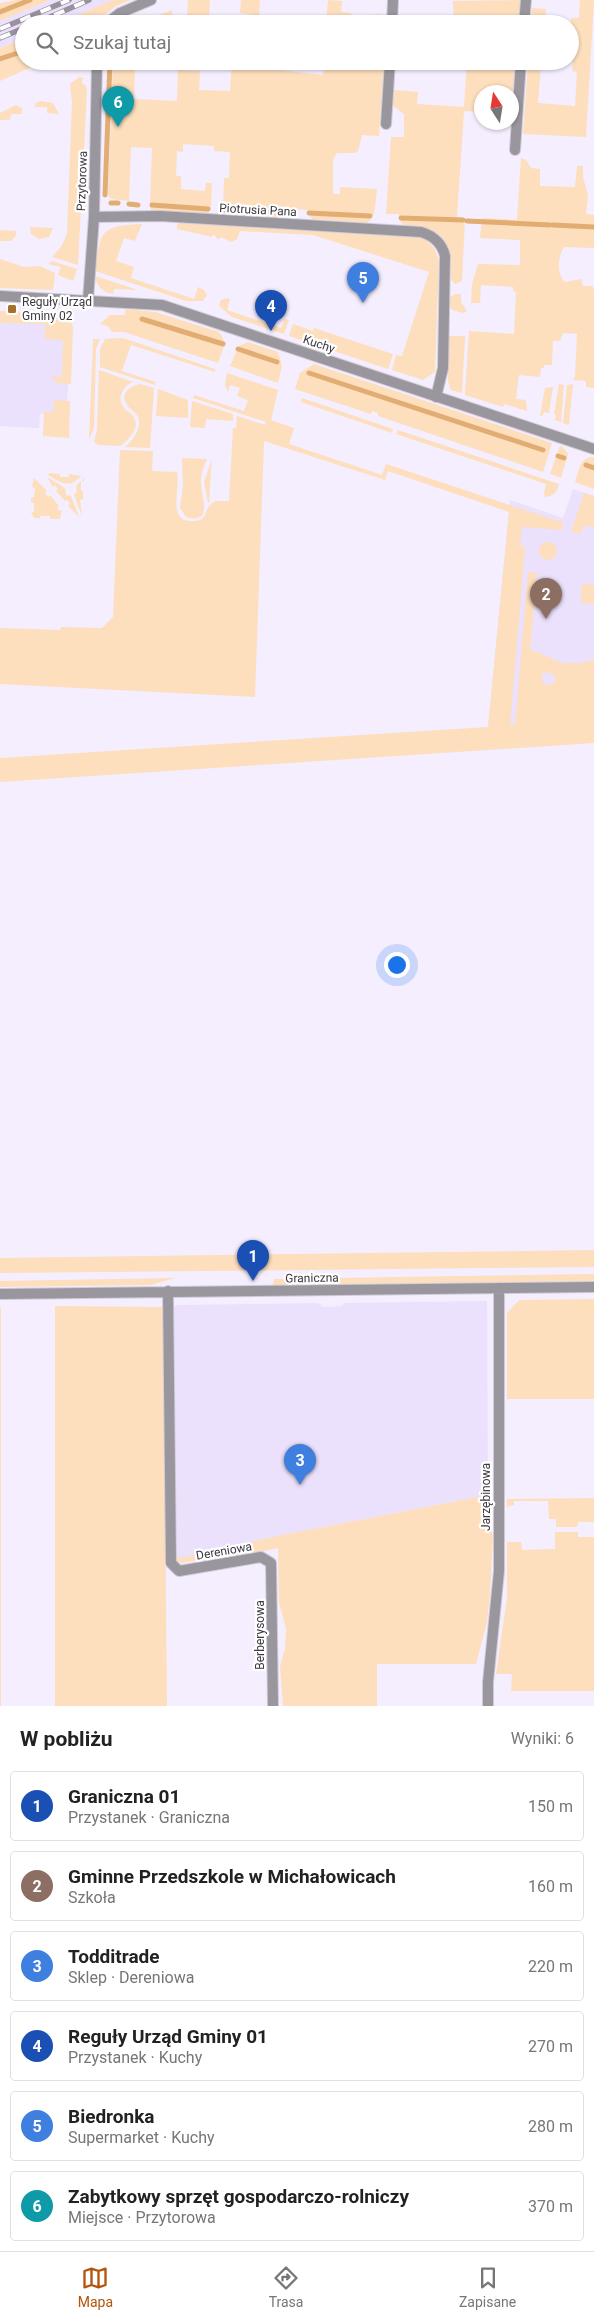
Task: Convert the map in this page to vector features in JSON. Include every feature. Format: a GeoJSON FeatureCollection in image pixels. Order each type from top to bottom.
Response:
{"type":"FeatureCollection","features":[{"type":"Feature","properties":{"kind":"street"},"geometry":{"type":"LineString","coordinates":[[117,15],[151,0]]}},
{"type":"Feature","properties":{"kind":"street"},"geometry":{"type":"LineString","coordinates":[[392,15],[393,0]]}},
{"type":"Feature","properties":{"kind":"street"},"geometry":{"type":"LineString","coordinates":[[525,15],[526,0]]}},
{"type":"Feature","properties":{"kind":"street","name":"Przytorowa"},"geometry":{"type":"LineString","coordinates":[[88,300],[94,217],[97,70]]}},
{"type":"Feature","properties":{"kind":"street"},"geometry":{"type":"LineString","coordinates":[[386,124],[389,70]]}},
{"type":"Feature","properties":{"kind":"street"},"geometry":{"type":"LineString","coordinates":[[515,150],[520,70]]}},
{"type":"Feature","properties":{"kind":"street","name":"Piotrusia Pana"},"geometry":{"type":"LineString","coordinates":[[94,217],[160,216],[421,232],[438,240],[445,256],[442,368],[436,397]]}},
{"type":"Feature","properties":{"kind":"street","name":"Kuchy"},"geometry":{"type":"LineString","coordinates":[[0,296],[162,305],[594,449]]}},
{"type":"Feature","properties":{"kind":"street","name":"Graniczna"},"geometry":{"type":"LineString","coordinates":[[0,1294],[594,1287]]}},
{"type":"Feature","properties":{"kind":"street","name":"Jarzębinowa"},"geometry":{"type":"LineString","coordinates":[[488,1706],[488,1682],[498,1571],[499,1288]]}},
{"type":"Feature","properties":{"kind":"street","name":"Dereniowa"},"geometry":{"type":"LineString","coordinates":[[168,1291],[171,1560],[173,1566],[179,1571],[261,1558],[271,1564]]}},
{"type":"Feature","properties":{"kind":"street","name":"Berberysowa"},"geometry":{"type":"LineString","coordinates":[[271,1564],[272,1706]]}},
{"type":"Feature","properties":{"kind":"shaded area"},"geometry":{"type":"Polygon","coordinates":[[[16,0],[50,0],[0,21],[0,3],[16,0]]]}},
{"type":"Feature","properties":{"kind":"shaded area"},"geometry":{"type":"Polygon","coordinates":[[[50,0],[113,0],[78,15],[15,15],[15,42],[0,48],[0,21],[50,0]]]}},
{"type":"Feature","properties":{"kind":"shaded area"},"geometry":{"type":"Polygon","coordinates":[[[113,0],[131,0],[116,6],[105,15],[78,15],[113,0]]]}},
{"type":"Feature","properties":{"kind":"shaded area"},"geometry":{"type":"Polygon","coordinates":[[[188,0],[210,0],[209,15],[187,15],[188,0]]]}},
{"type":"Feature","properties":{"kind":"shaded area"},"geometry":{"type":"Polygon","coordinates":[[[241,0],[260,0],[259,15],[240,13],[241,0]]]}},
{"type":"Feature","properties":{"kind":"shaded area"},"geometry":{"type":"Polygon","coordinates":[[[328,0],[342,1],[341,12],[351,13],[352,15],[327,15],[328,0]]]}},
{"type":"Feature","properties":{"kind":"shaded area"},"geometry":{"type":"Polygon","coordinates":[[[520,0],[519,15],[454,15],[453,1],[444,1],[520,0]]]}},
{"type":"Feature","properties":{"kind":"shaded area"},"geometry":{"type":"Polygon","coordinates":[[[580,0],[594,0],[586,137],[523,134],[528,70],[541,70],[538,103],[575,106],[577,72],[572,71],[579,70],[580,0]]]}},
{"type":"Feature","properties":{"kind":"shaded area"},"geometry":{"type":"Polygon","coordinates":[[[532,8],[546,9],[546,15],[532,15],[532,8]]]}},
{"type":"Feature","properties":{"kind":"shaded area"},"geometry":{"type":"Polygon","coordinates":[[[172,10],[172,15],[159,15],[172,10]]]}},
{"type":"Feature","properties":{"kind":"shaded area"},"geometry":{"type":"Polygon","coordinates":[[[15,42],[15,70],[25,70],[0,81],[0,48],[15,42]]]}},
{"type":"Feature","properties":{"kind":"shaded area"},"geometry":{"type":"Polygon","coordinates":[[[113,70],[135,70],[134,99],[177,101],[178,70],[200,71],[199,90],[230,91],[231,70],[280,70],[323,75],[324,70],[383,70],[379,136],[362,135],[358,151],[354,153],[337,153],[333,160],[333,194],[340,194],[340,187],[377,189],[375,208],[372,217],[367,223],[312,219],[307,210],[295,209],[290,218],[262,216],[257,212],[256,207],[245,207],[238,215],[226,214],[223,211],[224,178],[229,178],[230,152],[214,151],[214,146],[183,144],[183,152],[177,151],[176,176],[181,176],[181,189],[205,191],[206,183],[212,183],[211,208],[208,213],[151,210],[152,148],[131,147],[129,201],[112,199],[108,196],[113,70]]]}},
{"type":"Feature","properties":{"kind":"shaded area"},"geometry":{"type":"Polygon","coordinates":[[[466,70],[514,70],[514,85],[474,85],[474,112],[464,111],[457,217],[465,218],[462,281],[455,284],[451,277],[450,257],[445,240],[440,235],[425,228],[404,225],[400,221],[399,214],[386,214],[391,137],[404,137],[404,114],[393,106],[394,90],[418,92],[417,104],[464,107],[466,70]]]}},
{"type":"Feature","properties":{"kind":"shaded area"},"geometry":{"type":"Polygon","coordinates":[[[79,77],[83,78],[82,83],[86,86],[87,90],[78,265],[52,257],[61,247],[67,234],[72,102],[70,84],[79,77]]]}},
{"type":"Feature","properties":{"kind":"shaded area"},"geometry":{"type":"Polygon","coordinates":[[[40,101],[53,103],[59,114],[47,113],[47,107],[35,107],[36,103],[40,101]]]}},
{"type":"Feature","properties":{"kind":"shaded area"},"geometry":{"type":"Polygon","coordinates":[[[16,105],[22,108],[22,114],[11,114],[10,120],[0,120],[0,113],[16,105]]]}},
{"type":"Feature","properties":{"kind":"shaded area"},"geometry":{"type":"Polygon","coordinates":[[[521,158],[526,160],[531,168],[540,169],[540,186],[575,187],[577,166],[583,166],[583,177],[588,195],[586,214],[594,215],[594,248],[564,247],[560,255],[559,270],[565,282],[581,279],[583,286],[592,286],[594,289],[594,388],[586,387],[586,381],[573,380],[575,376],[577,334],[563,333],[560,341],[553,341],[552,365],[544,365],[544,368],[541,368],[540,377],[519,375],[516,399],[526,400],[527,411],[504,404],[503,407],[465,395],[469,331],[514,334],[516,292],[513,291],[513,287],[481,285],[480,303],[471,303],[472,284],[478,264],[520,265],[520,240],[480,238],[482,218],[517,220],[521,158]]]}},
{"type":"Feature","properties":{"kind":"shaded area"},"geometry":{"type":"Polygon","coordinates":[[[179,223],[424,238],[434,248],[439,260],[435,372],[423,380],[392,370],[396,355],[402,356],[429,272],[313,235],[240,231],[237,239],[231,242],[221,237],[220,239],[212,235],[212,237],[177,229],[179,223]]]}},
{"type":"Feature","properties":{"kind":"shaded area"},"geometry":{"type":"Polygon","coordinates":[[[142,224],[135,241],[124,238],[116,261],[134,267],[131,278],[194,299],[198,287],[204,290],[207,295],[203,301],[186,301],[95,271],[101,239],[105,233],[117,227],[142,224]]]}},
{"type":"Feature","properties":{"kind":"shaded area"},"geometry":{"type":"Polygon","coordinates":[[[30,227],[53,228],[49,237],[39,239],[31,234],[30,227]]]}},
{"type":"Feature","properties":{"kind":"shaded area"},"geometry":{"type":"Polygon","coordinates":[[[0,230],[17,231],[11,241],[0,241],[0,230]]]}},
{"type":"Feature","properties":{"kind":"shaded area"},"geometry":{"type":"Polygon","coordinates":[[[0,259],[24,267],[40,266],[55,273],[53,290],[0,288],[0,259]]]}},
{"type":"Feature","properties":{"kind":"shaded area"},"geometry":{"type":"Polygon","coordinates":[[[52,261],[77,269],[73,281],[58,275],[61,267],[48,264],[52,261]]]}},
{"type":"Feature","properties":{"kind":"shaded area"},"geometry":{"type":"Polygon","coordinates":[[[95,276],[138,290],[114,289],[113,294],[109,293],[101,288],[95,276]]]}},
{"type":"Feature","properties":{"kind":"shaded area"},"geometry":{"type":"Polygon","coordinates":[[[455,294],[461,294],[461,302],[467,311],[464,313],[450,308],[450,297],[455,294]]]}},
{"type":"Feature","properties":{"kind":"shaded area"},"geometry":{"type":"Polygon","coordinates":[[[230,299],[227,310],[281,328],[285,319],[289,320],[284,334],[232,317],[219,306],[221,300],[230,299]]]}},
{"type":"Feature","properties":{"kind":"shaded area"},"geometry":{"type":"Polygon","coordinates":[[[125,309],[155,312],[219,332],[224,343],[218,363],[124,332],[112,332],[108,326],[100,324],[110,315],[125,315],[125,309]]]}},
{"type":"Feature","properties":{"kind":"shaded area"},"geometry":{"type":"Polygon","coordinates":[[[0,311],[60,314],[69,317],[73,327],[71,384],[57,383],[51,376],[62,377],[63,340],[45,339],[45,324],[0,323],[0,311]]]}},
{"type":"Feature","properties":{"kind":"shaded area"},"geometry":{"type":"Polygon","coordinates":[[[0,312],[49,314],[71,348],[67,402],[69,415],[40,414],[39,428],[0,426],[0,312]]]}},
{"type":"Feature","properties":{"kind":"shaded area"},"geometry":{"type":"Polygon","coordinates":[[[293,324],[313,331],[314,328],[393,354],[388,369],[289,336],[293,324]]]}},
{"type":"Feature","properties":{"kind":"shaded area"},"geometry":{"type":"Polygon","coordinates":[[[449,336],[465,336],[462,393],[451,390],[448,381],[449,336]]]}},
{"type":"Feature","properties":{"kind":"shaded area"},"geometry":{"type":"Polygon","coordinates":[[[123,338],[215,369],[215,372],[131,345],[122,371],[156,382],[155,385],[100,367],[100,349],[105,339],[123,338]]]}},
{"type":"Feature","properties":{"kind":"shaded area"},"geometry":{"type":"Polygon","coordinates":[[[93,339],[100,339],[96,349],[94,428],[89,440],[93,339]]]}},
{"type":"Feature","properties":{"kind":"shaded area"},"geometry":{"type":"Polygon","coordinates":[[[248,342],[278,352],[282,366],[278,383],[230,366],[239,346],[248,342]]]}},
{"type":"Feature","properties":{"kind":"shaded area"},"geometry":{"type":"Polygon","coordinates":[[[314,364],[552,443],[543,472],[378,416],[378,413],[372,411],[371,414],[295,389],[300,373],[314,364]]]}},
{"type":"Feature","properties":{"kind":"shaded area"},"geometry":{"type":"Polygon","coordinates":[[[99,370],[133,382],[124,389],[121,400],[124,408],[132,415],[136,424],[129,438],[120,446],[98,445],[94,442],[97,429],[99,370]]]}},
{"type":"Feature","properties":{"kind":"shaded area"},"geometry":{"type":"Polygon","coordinates":[[[227,373],[278,390],[271,420],[294,428],[289,444],[382,475],[386,464],[564,523],[561,530],[522,527],[520,546],[525,547],[510,725],[515,725],[528,572],[537,572],[530,649],[562,663],[581,663],[594,660],[594,743],[0,782],[0,758],[488,727],[509,512],[388,471],[385,480],[264,441],[255,697],[0,684],[0,628],[60,630],[61,627],[102,628],[113,617],[120,450],[153,451],[152,471],[177,472],[177,510],[185,520],[201,520],[209,506],[215,501],[229,501],[233,428],[236,428],[237,416],[265,425],[266,422],[193,398],[194,395],[244,411],[248,400],[237,396],[240,388],[230,385],[228,392],[225,385],[227,373]],[[547,672],[542,674],[542,681],[546,685],[551,685],[555,681],[555,675],[547,672]]]}},
{"type":"Feature","properties":{"kind":"shaded area"},"geometry":{"type":"Polygon","coordinates":[[[140,384],[154,388],[150,448],[125,447],[134,437],[139,419],[127,405],[124,396],[127,390],[140,384]]]}},
{"type":"Feature","properties":{"kind":"shaded area"},"geometry":{"type":"Polygon","coordinates":[[[559,384],[564,385],[561,422],[555,420],[556,415],[554,414],[559,384]]]}},
{"type":"Feature","properties":{"kind":"shaded area"},"geometry":{"type":"Polygon","coordinates":[[[573,384],[569,425],[563,423],[567,385],[573,384]]]}},
{"type":"Feature","properties":{"kind":"shaded area"},"geometry":{"type":"Polygon","coordinates":[[[553,387],[549,413],[544,412],[540,416],[545,388],[553,387]]]}},
{"type":"Feature","properties":{"kind":"shaded area"},"geometry":{"type":"Polygon","coordinates":[[[158,389],[188,400],[188,418],[156,416],[158,389]]]}},
{"type":"Feature","properties":{"kind":"shaded area"},"geometry":{"type":"Polygon","coordinates":[[[302,398],[393,429],[392,433],[301,402],[302,398]]]}},
{"type":"Feature","properties":{"kind":"shaded area"},"geometry":{"type":"Polygon","coordinates":[[[54,400],[70,401],[69,438],[43,436],[44,412],[53,412],[54,400]]]}},
{"type":"Feature","properties":{"kind":"shaded area"},"geometry":{"type":"Polygon","coordinates":[[[192,401],[233,414],[233,421],[206,419],[205,428],[190,427],[192,401]]]}},
{"type":"Feature","properties":{"kind":"shaded area"},"geometry":{"type":"Polygon","coordinates":[[[398,430],[559,484],[558,487],[553,495],[545,497],[546,484],[396,434],[398,430]]]}},
{"type":"Feature","properties":{"kind":"shaded area"},"geometry":{"type":"Polygon","coordinates":[[[560,446],[568,454],[561,478],[550,474],[560,446]]]}},
{"type":"Feature","properties":{"kind":"shaded area"},"geometry":{"type":"Polygon","coordinates":[[[589,457],[594,457],[594,489],[575,482],[583,462],[589,457]]]}},
{"type":"Feature","properties":{"kind":"shaded area"},"geometry":{"type":"Polygon","coordinates":[[[182,458],[207,459],[202,471],[204,508],[200,517],[186,517],[180,508],[183,486],[182,458]]]}},
{"type":"Feature","properties":{"kind":"shaded area"},"geometry":{"type":"Polygon","coordinates":[[[212,459],[209,500],[211,500],[208,503],[204,482],[212,459]]]}},
{"type":"Feature","properties":{"kind":"shaded area"},"geometry":{"type":"Polygon","coordinates":[[[49,473],[60,474],[60,477],[69,477],[69,474],[81,476],[69,484],[57,480],[48,475],[49,473]]]}},
{"type":"Feature","properties":{"kind":"shaded area"},"geometry":{"type":"Polygon","coordinates":[[[47,477],[65,488],[66,495],[71,496],[79,517],[68,506],[70,503],[67,500],[65,501],[56,491],[58,489],[55,485],[53,487],[47,477]]]}},
{"type":"Feature","properties":{"kind":"shaded area"},"geometry":{"type":"Polygon","coordinates":[[[34,478],[47,491],[45,493],[48,497],[50,495],[59,506],[57,508],[60,511],[62,510],[60,519],[50,519],[50,516],[34,518],[31,512],[34,512],[34,503],[31,502],[31,498],[34,497],[35,488],[32,487],[34,478]]]}},
{"type":"Feature","properties":{"kind":"shaded area"},"geometry":{"type":"Polygon","coordinates":[[[81,481],[81,491],[83,491],[83,499],[80,500],[82,516],[74,495],[77,491],[76,486],[81,481]]]}},
{"type":"Feature","properties":{"kind":"shaded area"},"geometry":{"type":"Polygon","coordinates":[[[573,489],[594,496],[594,720],[488,727],[510,500],[563,518],[573,489]]]}},
{"type":"Feature","properties":{"kind":"shaded area"},"geometry":{"type":"Polygon","coordinates":[[[584,493],[594,496],[594,527],[583,526],[582,533],[571,532],[584,493]]]}},
{"type":"Feature","properties":{"kind":"shaded area"},"geometry":{"type":"Polygon","coordinates":[[[548,542],[554,545],[557,551],[554,557],[548,560],[542,557],[539,551],[542,545],[548,542]]]}},
{"type":"Feature","properties":{"kind":"shaded area"},"geometry":{"type":"Polygon","coordinates":[[[582,584],[594,585],[594,604],[581,603],[582,584]]]}},
{"type":"Feature","properties":{"kind":"shaded area"},"geometry":{"type":"Polygon","coordinates":[[[594,1250],[594,1267],[0,1273],[0,1258],[594,1250]]]}},
{"type":"Feature","properties":{"kind":"shaded area"},"geometry":{"type":"Polygon","coordinates":[[[594,1274],[594,1281],[273,1285],[274,1279],[594,1274]]]}},
{"type":"Feature","properties":{"kind":"shaded area"},"geometry":{"type":"Polygon","coordinates":[[[175,1278],[151,1285],[0,1287],[0,1281],[175,1278]]]}},
{"type":"Feature","properties":{"kind":"shaded area"},"geometry":{"type":"Polygon","coordinates":[[[594,1299],[594,1399],[507,1399],[507,1313],[519,1300],[594,1299]]]}},
{"type":"Feature","properties":{"kind":"shaded area"},"geometry":{"type":"Polygon","coordinates":[[[487,1301],[488,1495],[282,1535],[180,1559],[177,1555],[174,1307],[177,1305],[318,1303],[323,1307],[342,1306],[344,1303],[487,1301]]]}},
{"type":"Feature","properties":{"kind":"shaded area"},"geometry":{"type":"Polygon","coordinates":[[[55,1306],[163,1307],[167,1706],[55,1706],[55,1306]]]}},
{"type":"Feature","properties":{"kind":"shaded area"},"geometry":{"type":"Polygon","coordinates":[[[1,1308],[1,1706],[0,1706],[1,1308]]]}},
{"type":"Feature","properties":{"kind":"shaded area"},"geometry":{"type":"Polygon","coordinates":[[[488,1495],[486,1513],[493,1536],[490,1594],[487,1622],[476,1664],[377,1664],[377,1706],[283,1706],[280,1666],[285,1648],[286,1629],[279,1602],[278,1548],[235,1557],[227,1554],[182,1563],[177,1561],[177,1555],[180,1558],[282,1535],[488,1495]]]}},
{"type":"Feature","properties":{"kind":"shaded area"},"geometry":{"type":"Polygon","coordinates":[[[594,1498],[594,1522],[578,1522],[577,1527],[556,1527],[556,1519],[549,1519],[548,1501],[514,1501],[514,1505],[507,1507],[507,1499],[594,1498]]]}},
{"type":"Feature","properties":{"kind":"shaded area"},"geometry":{"type":"Polygon","coordinates":[[[555,1532],[578,1532],[578,1537],[594,1537],[594,1691],[511,1691],[512,1674],[496,1674],[507,1598],[507,1542],[521,1542],[522,1550],[555,1549],[555,1532]]]}},
{"type":"Feature","properties":{"kind":"waterway"},"geometry":{"type":"LineString","coordinates":[[0,12],[30,0]]}},
{"type":"Feature","properties":{"kind":"waterway"},"geometry":{"type":"LineString","coordinates":[[0,59],[15,54]]}},
{"type":"Feature","properties":{"kind":"waterway"},"geometry":{"type":"LineString","coordinates":[[105,195],[110,70]]}},
{"type":"Feature","properties":{"kind":"waterway"},"geometry":{"type":"LineString","coordinates":[[111,203],[118,203]]}},
{"type":"Feature","properties":{"kind":"waterway"},"geometry":{"type":"LineString","coordinates":[[129,204],[138,205]]}},
{"type":"Feature","properties":{"kind":"waterway"},"geometry":{"type":"LineString","coordinates":[[152,205],[208,209]]}},
{"type":"Feature","properties":{"kind":"waterway"},"geometry":{"type":"LineString","coordinates":[[225,210],[242,210]]}},
{"type":"Feature","properties":{"kind":"waterway"},"geometry":{"type":"LineString","coordinates":[[259,211],[292,213]]}},
{"type":"Feature","properties":{"kind":"waterway"},"geometry":{"type":"LineString","coordinates":[[309,213],[370,216]]}},
{"type":"Feature","properties":{"kind":"waterway"},"geometry":{"type":"LineString","coordinates":[[401,218],[463,220]]}},
{"type":"Feature","properties":{"kind":"waterway"},"geometry":{"type":"LineString","coordinates":[[467,221],[550,225]]}},
{"type":"Feature","properties":{"kind":"waterway"},"geometry":{"type":"LineString","coordinates":[[553,225],[594,227]]}},
{"type":"Feature","properties":{"kind":"waterway"},"geometry":{"type":"LineString","coordinates":[[142,319],[223,344]]}},
{"type":"Feature","properties":{"kind":"waterway"},"geometry":{"type":"LineString","coordinates":[[238,349],[277,362]]}},
{"type":"Feature","properties":{"kind":"waterway"},"geometry":{"type":"LineString","coordinates":[[309,373],[543,450]]}},
{"type":"Feature","properties":{"kind":"waterway"},"geometry":{"type":"LineString","coordinates":[[558,456],[564,458]]}},
{"type":"Feature","properties":{"kind":"waterway"},"geometry":{"type":"LineString","coordinates":[[586,465],[594,468]]}},
{"type":"Feature","properties":{"kind":"railway"},"geometry":{"type":"LineString","coordinates":[[33,15],[69,0]]}},
{"type":"Feature","properties":{"kind":"railway"},"geometry":{"type":"LineString","coordinates":[[55,15],[89,0]]}},
{"type":"Feature","properties":{"kind":"railway"},"geometry":{"type":"LineString","coordinates":[[0,29],[15,23]]}},
{"type":"Feature","properties":{"kind":"railway"},"geometry":{"type":"LineString","coordinates":[[0,38],[15,32]]}},
{"type":"Feature","properties":{"kind":"place","name":"Zabytkowy sprzęt gospodarczo-rolniczy"},"geometry":{"type":"Point","coordinates":[118,127]}},
{"type":"Feature","properties":{"kind":"place","name":"Biedronka"},"geometry":{"type":"Point","coordinates":[363,303]}},
{"type":"Feature","properties":{"kind":"place","name":"Reguły Urząd Gminy 02"},"geometry":{"type":"Point","coordinates":[12,309]}},
{"type":"Feature","properties":{"kind":"place","name":"Reguły Urząd Gminy 01"},"geometry":{"type":"Point","coordinates":[271,331]}},
{"type":"Feature","properties":{"kind":"place","name":"Gminne Przedszkole w Michałowicach"},"geometry":{"type":"Point","coordinates":[546,619]}},
{"type":"Feature","properties":{"kind":"place","name":"Graniczna 01"},"geometry":{"type":"Point","coordinates":[253,1281]}},
{"type":"Feature","properties":{"kind":"place","name":"Todditrade"},"geometry":{"type":"Point","coordinates":[300,1485]}}]}
